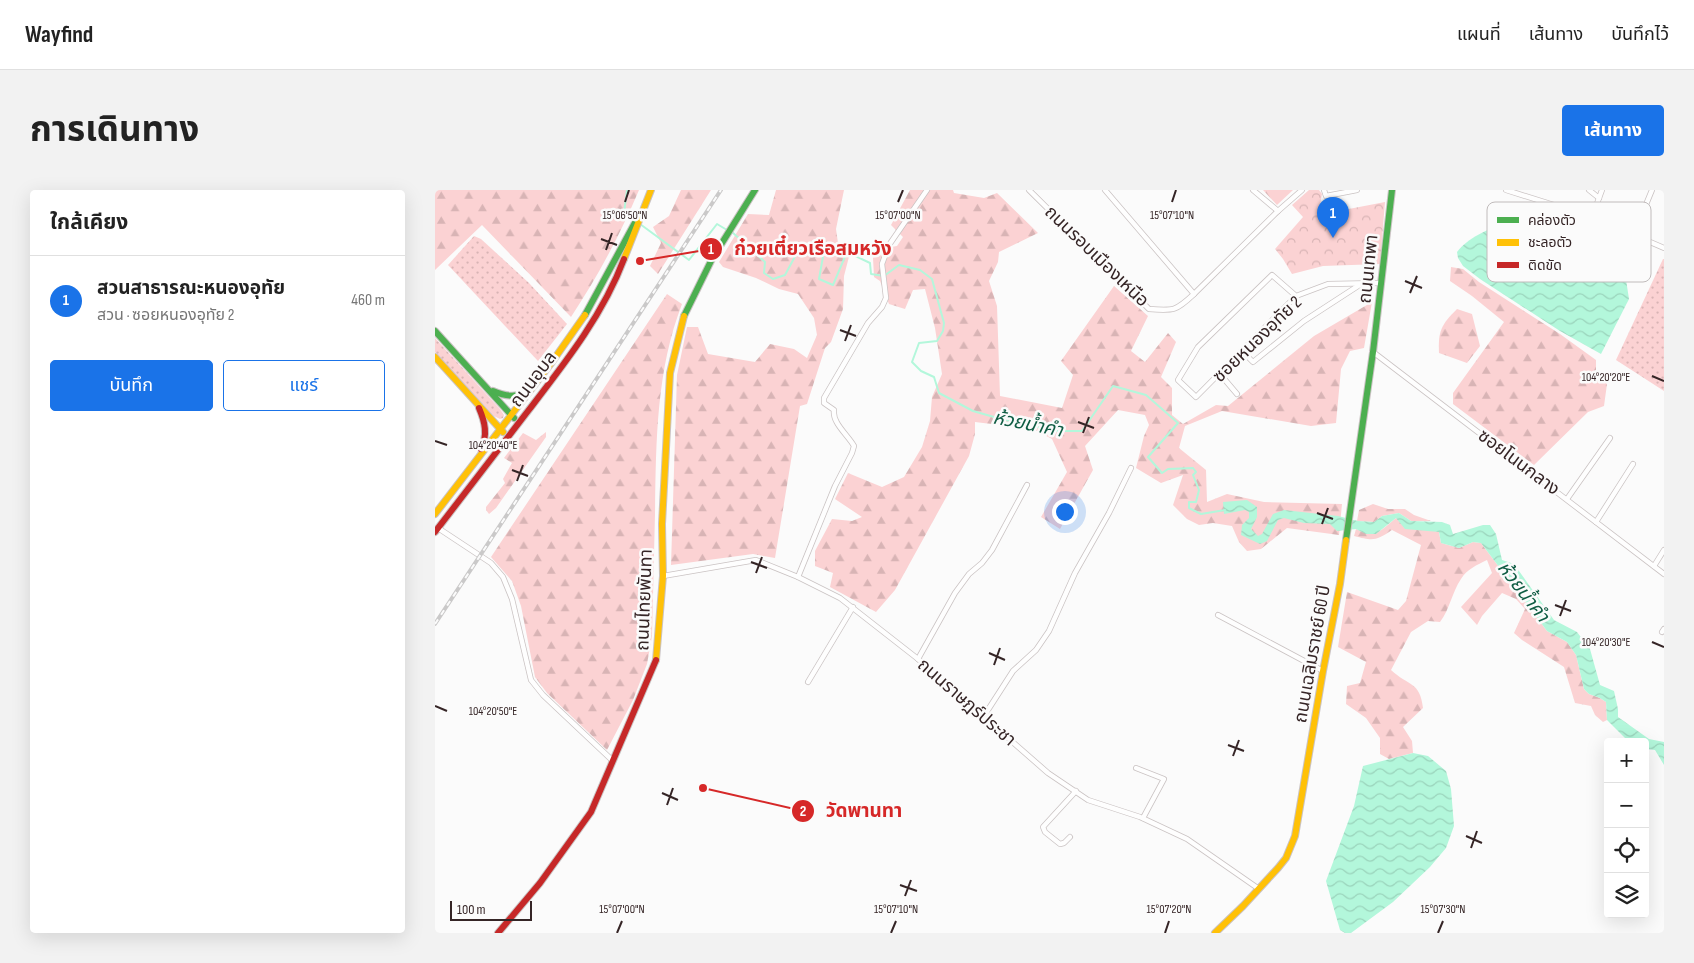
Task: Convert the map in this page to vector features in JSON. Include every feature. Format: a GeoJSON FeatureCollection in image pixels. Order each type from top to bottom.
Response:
{"type":"FeatureCollection","features":[{"type":"Feature","properties":{"kind":"street"},"geometry":{"type":"LineString","coordinates":[[633,230],[651,190]]}},
{"type":"Feature","properties":{"kind":"street","name":"ถนนไทยพันทา"},"geometry":{"type":"LineString","coordinates":[[498,933],[540,883],[591,812],[658,657],[663,576],[662,524],[670,373],[685,315],[725,236],[755,190]]}},
{"type":"Feature","properties":{"kind":"street"},"geometry":{"type":"LineString","coordinates":[[798,577],[835,486],[854,446],[849,436],[835,421],[833,417],[834,410],[824,403],[824,398],[868,322],[882,307],[886,298],[886,285],[882,264],[889,244],[927,190]]}},
{"type":"Feature","properties":{"kind":"street","name":"ถนนรอบเมืองเหนือ"},"geometry":{"type":"LineString","coordinates":[[1029,190],[1149,309],[1170,310],[1183,304],[1302,190]]}},
{"type":"Feature","properties":{"kind":"street"},"geometry":{"type":"LineString","coordinates":[[1105,190],[1194,294]]}},
{"type":"Feature","properties":{"kind":"street"},"geometry":{"type":"LineString","coordinates":[[1253,190],[1278,211]]}},
{"type":"Feature","properties":{"kind":"street"},"geometry":{"type":"LineString","coordinates":[[1324,190],[1326,196],[1357,190]]}},
{"type":"Feature","properties":{"kind":"street","name":"ถนนเทพา"},"geometry":{"type":"LineString","coordinates":[[1373,352],[1392,190]]}},
{"type":"Feature","properties":{"kind":"street"},"geometry":{"type":"LineString","coordinates":[[1506,190],[1544,202]]}},
{"type":"Feature","properties":{"kind":"street"},"geometry":{"type":"LineString","coordinates":[[1589,190],[1599,198]]}},
{"type":"Feature","properties":{"kind":"street"},"geometry":{"type":"LineString","coordinates":[[1598,202],[1602,190]]}},
{"type":"Feature","properties":{"kind":"street"},"geometry":{"type":"LineString","coordinates":[[1647,202],[1652,190]]}},
{"type":"Feature","properties":{"kind":"street","name":"ถนนอุบล"},"geometry":{"type":"LineString","coordinates":[[435,514],[552,362],[588,310],[633,230]]}},
{"type":"Feature","properties":{"kind":"street","name":"ถนนอุบล"},"geometry":{"type":"LineString","coordinates":[[437,530],[561,368],[596,317],[619,273],[633,230]]}},
{"type":"Feature","properties":{"kind":"street"},"geometry":{"type":"LineString","coordinates":[[1651,243],[1664,248]]}},
{"type":"Feature","properties":{"kind":"street","name":"ซอยหนองอุทัย 2"},"geometry":{"type":"LineString","coordinates":[[1296,296],[1272,275],[1198,348],[1178,380],[1196,397],[1296,296],[1328,284],[1381,283]]}},
{"type":"Feature","properties":{"kind":"street"},"geometry":{"type":"LineString","coordinates":[[1242,351],[1253,362],[1304,321],[1363,284]]}},
{"type":"Feature","properties":{"kind":"street"},"geometry":{"type":"LineString","coordinates":[[435,331],[518,423]]}},
{"type":"Feature","properties":{"kind":"street","name":"ซอยโนนกลาง"},"geometry":{"type":"LineString","coordinates":[[1373,352],[1664,574]]}},
{"type":"Feature","properties":{"kind":"street","name":"ถนนเฉลิมราชย์ 60 ปี"},"geometry":{"type":"LineString","coordinates":[[1215,933],[1259,889],[1286,858],[1295,836],[1340,584],[1373,352]]}},
{"type":"Feature","properties":{"kind":"street"},"geometry":{"type":"LineString","coordinates":[[435,357],[508,437]]}},
{"type":"Feature","properties":{"kind":"street"},"geometry":{"type":"LineString","coordinates":[[1219,374],[1237,394]]}},
{"type":"Feature","properties":{"kind":"street"},"geometry":{"type":"LineString","coordinates":[[489,389],[502,395],[514,397],[529,390]]}},
{"type":"Feature","properties":{"kind":"street"},"geometry":{"type":"LineString","coordinates":[[475,400],[486,429],[485,443],[475,462]]}},
{"type":"Feature","properties":{"kind":"street"},"geometry":{"type":"LineString","coordinates":[[1567,499],[1610,438]]}},
{"type":"Feature","properties":{"kind":"street"},"geometry":{"type":"LineString","coordinates":[[1596,522],[1633,464]]}},
{"type":"Feature","properties":{"kind":"street"},"geometry":{"type":"LineString","coordinates":[[984,716],[1013,671],[1036,650],[1049,631],[1075,573],[1109,513],[1131,468]]}},
{"type":"Feature","properties":{"kind":"street"},"geometry":{"type":"LineString","coordinates":[[918,659],[955,594],[969,574],[992,550],[1027,485]]}},
{"type":"Feature","properties":{"kind":"street"},"geometry":{"type":"LineString","coordinates":[[437,530],[491,563],[503,577],[512,599],[531,680],[543,695],[613,761]]}},
{"type":"Feature","properties":{"kind":"street"},"geometry":{"type":"LineString","coordinates":[[1654,566],[1664,550]]}},
{"type":"Feature","properties":{"kind":"street","name":"ถนนราษฎร์ประชา"},"geometry":{"type":"LineString","coordinates":[[663,576],[756,560],[798,577],[840,598],[918,659],[1048,773],[1088,800],[1143,818],[1187,839],[1259,889]]}},
{"type":"Feature","properties":{"kind":"street"},"geometry":{"type":"LineString","coordinates":[[808,682],[853,607]]}},
{"type":"Feature","properties":{"kind":"street"},"geometry":{"type":"LineString","coordinates":[[1218,615],[1323,671]]}},
{"type":"Feature","properties":{"kind":"street"},"geometry":{"type":"LineString","coordinates":[[1136,768],[1164,779],[1143,818]]}},
{"type":"Feature","properties":{"kind":"street"},"geometry":{"type":"LineString","coordinates":[[1070,837],[1060,844],[1045,832],[1043,827],[1076,791]]}},
{"type":"Feature","properties":{"kind":"green space"},"geometry":{"type":"Polygon","coordinates":[[[435,190],[639,190],[608,255],[571,317],[482,225],[435,270],[435,190]]]}},
{"type":"Feature","properties":{"kind":"green space"},"geometry":{"type":"Polygon","coordinates":[[[681,190],[711,190],[658,274],[650,266],[661,243],[653,227],[669,216],[681,190]]]}},
{"type":"Feature","properties":{"kind":"green space"},"geometry":{"type":"Polygon","coordinates":[[[776,190],[844,190],[836,229],[838,243],[851,249],[844,276],[843,309],[831,342],[825,348],[807,404],[800,406],[775,558],[753,554],[671,565],[677,375],[687,327],[698,327],[708,354],[755,362],[770,344],[794,349],[807,358],[817,335],[814,318],[798,294],[779,289],[756,278],[723,267],[719,262],[748,214],[769,215],[776,190]]]}},
{"type":"Feature","properties":{"kind":"green space"},"geometry":{"type":"Polygon","coordinates":[[[910,190],[953,190],[954,193],[984,198],[997,193],[1038,233],[999,252],[998,262],[989,281],[997,306],[1000,396],[1062,408],[1073,375],[1061,361],[1114,286],[1148,316],[1131,351],[1145,362],[1168,333],[1176,342],[1161,377],[1172,388],[1172,415],[1183,424],[1216,405],[1228,406],[1314,336],[1372,302],[1364,348],[1350,351],[1341,369],[1336,423],[1311,426],[1222,411],[1185,426],[1179,448],[1206,470],[1207,502],[1227,494],[1264,502],[1342,504],[1339,535],[1287,528],[1261,549],[1247,551],[1239,542],[1232,526],[1213,523],[1199,525],[1187,519],[1173,505],[1183,475],[1161,483],[1136,468],[1144,436],[1149,425],[1145,415],[1118,410],[1085,446],[1093,470],[1060,529],[1041,517],[1067,472],[1052,439],[1033,429],[975,422],[975,434],[969,456],[895,590],[876,612],[830,587],[833,573],[815,566],[815,551],[832,519],[852,521],[862,517],[835,499],[848,473],[882,487],[904,477],[922,447],[930,421],[932,397],[942,374],[935,328],[925,289],[913,290],[905,309],[889,304],[880,281],[874,277],[873,258],[880,249],[897,246],[903,237],[891,225],[910,190]]]}},
{"type":"Feature","properties":{"kind":"green space"},"geometry":{"type":"Polygon","coordinates":[[[1263,190],[1293,190],[1277,205],[1263,190]]]}},
{"type":"Feature","properties":{"kind":"green space"},"geometry":{"type":"Polygon","coordinates":[[[1309,190],[1319,190],[1322,194],[1319,211],[1323,214],[1385,202],[1380,264],[1323,266],[1292,274],[1275,249],[1303,217],[1292,205],[1309,190]]]}},
{"type":"Feature","properties":{"kind":"green space"},"geometry":{"type":"Polygon","coordinates":[[[474,236],[481,239],[529,283],[567,324],[538,361],[448,265],[474,236]]]}},
{"type":"Feature","properties":{"kind":"green space"},"geometry":{"type":"Polygon","coordinates":[[[1664,259],[1664,391],[1616,360],[1664,259]]]}},
{"type":"Feature","properties":{"kind":"green space"},"geometry":{"type":"Polygon","coordinates":[[[1451,267],[1463,269],[1479,282],[1560,334],[1596,360],[1596,371],[1607,384],[1604,406],[1588,412],[1534,465],[1453,404],[1453,393],[1504,322],[1450,281],[1451,267]]]}},
{"type":"Feature","properties":{"kind":"green space"},"geometry":{"type":"Polygon","coordinates":[[[667,294],[682,304],[673,329],[667,355],[659,408],[652,636],[647,664],[633,700],[607,750],[547,693],[535,677],[521,606],[512,581],[491,557],[667,294]]]}},
{"type":"Feature","properties":{"kind":"green space"},"geometry":{"type":"Polygon","coordinates":[[[1457,309],[1472,314],[1480,346],[1467,363],[1439,353],[1439,339],[1444,324],[1457,309]]]}},
{"type":"Feature","properties":{"kind":"green space"},"geometry":{"type":"Polygon","coordinates":[[[435,338],[500,409],[504,415],[503,418],[500,419],[494,416],[435,352],[435,338]]]}},
{"type":"Feature","properties":{"kind":"green space"},"geometry":{"type":"Polygon","coordinates":[[[546,432],[546,437],[496,508],[489,514],[486,507],[505,483],[503,479],[512,463],[504,458],[523,433],[536,440],[546,432]]]}},
{"type":"Feature","properties":{"kind":"green space"},"geometry":{"type":"Polygon","coordinates":[[[1373,504],[1388,509],[1405,509],[1414,515],[1431,521],[1411,521],[1399,513],[1382,516],[1374,522],[1357,521],[1359,510],[1373,504]]]}},
{"type":"Feature","properties":{"kind":"green space"},"geometry":{"type":"Polygon","coordinates":[[[1396,518],[1439,532],[1441,543],[1459,548],[1473,542],[1481,543],[1547,631],[1567,642],[1576,655],[1584,689],[1589,694],[1606,702],[1607,720],[1603,722],[1595,715],[1591,706],[1575,703],[1564,667],[1514,633],[1525,609],[1516,599],[1502,593],[1482,616],[1477,625],[1461,607],[1492,573],[1487,560],[1463,576],[1440,622],[1428,621],[1411,632],[1391,670],[1416,688],[1421,699],[1423,708],[1403,727],[1412,741],[1413,753],[1389,759],[1380,754],[1380,738],[1366,718],[1346,704],[1347,686],[1360,683],[1366,662],[1338,647],[1347,592],[1398,610],[1406,601],[1421,545],[1392,530],[1374,539],[1354,536],[1356,529],[1368,533],[1377,532],[1396,518]]]}},
{"type":"Feature","properties":{"kind":"water"},"geometry":{"type":"Polygon","coordinates":[[[1487,230],[1487,282],[1626,282],[1629,299],[1601,354],[1560,331],[1463,266],[1457,252],[1466,242],[1487,230]]]}},
{"type":"Feature","properties":{"kind":"water"},"geometry":{"type":"Polygon","coordinates":[[[1247,500],[1257,507],[1257,517],[1251,529],[1258,536],[1262,534],[1273,514],[1284,510],[1374,522],[1382,516],[1399,513],[1411,521],[1442,522],[1450,525],[1453,534],[1483,525],[1490,525],[1496,534],[1502,560],[1514,564],[1554,620],[1577,632],[1590,649],[1600,685],[1614,691],[1618,717],[1648,738],[1625,738],[1607,720],[1606,702],[1589,694],[1584,689],[1576,655],[1567,642],[1547,631],[1481,543],[1473,542],[1459,548],[1441,543],[1439,532],[1405,529],[1396,518],[1376,534],[1366,534],[1356,529],[1337,531],[1330,524],[1304,523],[1284,518],[1278,520],[1267,541],[1260,544],[1241,535],[1242,525],[1249,518],[1249,512],[1245,510],[1224,514],[1223,502],[1247,500]]]}},
{"type":"Feature","properties":{"kind":"water"},"geometry":{"type":"Polygon","coordinates":[[[1649,739],[1664,742],[1664,765],[1655,750],[1649,749],[1649,739]]]}},
{"type":"Feature","properties":{"kind":"water"},"geometry":{"type":"Polygon","coordinates":[[[1413,753],[1428,756],[1446,771],[1451,789],[1454,826],[1446,848],[1430,867],[1393,902],[1351,933],[1345,933],[1340,930],[1326,881],[1354,806],[1363,766],[1413,753]]]}},
{"type":"Feature","properties":{"kind":"waterway","name":"ห้วยน้ำคำ"},"geometry":{"type":"LineString","coordinates":[[627,190],[624,213],[634,220]]}},
{"type":"Feature","properties":{"kind":"waterway","name":"ห้วยน้ำคำ"},"geometry":{"type":"LineString","coordinates":[[640,224],[689,260],[717,224],[727,230]]}},
{"type":"Feature","properties":{"kind":"waterway","name":"ห้วยน้ำคำ"},"geometry":{"type":"LineString","coordinates":[[732,232],[765,262],[764,273],[773,279],[785,275],[799,249],[813,242],[824,251],[819,279],[833,285],[847,252],[870,263],[871,274],[884,276],[899,265],[920,270],[932,279],[944,323],[943,331],[937,341],[919,343],[912,362],[921,371],[934,377],[939,393],[973,411],[1055,431],[1082,431],[1113,386],[1146,395],[1178,423],[1148,457],[1162,473],[1168,469],[1193,468],[1196,472],[1193,475],[1199,490],[1196,502],[1189,502],[1189,508],[1201,514],[1225,510]]}},
{"type":"Feature","properties":{"kind":"railway"},"geometry":{"type":"LineString","coordinates":[[435,624],[721,190]]}},
{"type":"Feature","properties":{"kind":"traffic: fast"},"geometry":{"type":"LineString","coordinates":[[684,316],[712,259],[755,190]]}},
{"type":"Feature","properties":{"kind":"traffic: fast"},"geometry":{"type":"LineString","coordinates":[[1346,540],[1373,352],[1392,190]]}},
{"type":"Feature","properties":{"kind":"traffic: fast"},"geometry":{"type":"LineString","coordinates":[[585,315],[637,219]]}},
{"type":"Feature","properties":{"kind":"traffic: fast"},"geometry":{"type":"LineString","coordinates":[[435,331],[514,418]]}},
{"type":"Feature","properties":{"kind":"traffic: fast"},"geometry":{"type":"LineString","coordinates":[[493,391],[510,396],[527,392]]}},
{"type":"Feature","properties":{"kind":"traffic: slow"},"geometry":{"type":"LineString","coordinates":[[624,259],[651,190]]}},
{"type":"Feature","properties":{"kind":"traffic: slow"},"geometry":{"type":"LineString","coordinates":[[435,514],[552,362],[585,315]]}},
{"type":"Feature","properties":{"kind":"traffic: slow"},"geometry":{"type":"LineString","coordinates":[[656,660],[663,576],[662,524],[670,373],[684,316]]}},
{"type":"Feature","properties":{"kind":"traffic: slow"},"geometry":{"type":"LineString","coordinates":[[435,357],[503,432]]}},
{"type":"Feature","properties":{"kind":"traffic: slow"},"geometry":{"type":"LineString","coordinates":[[1215,933],[1278,868],[1286,858],[1295,836],[1340,584],[1346,540]]}},
{"type":"Feature","properties":{"kind":"traffic: jam"},"geometry":{"type":"LineString","coordinates":[[435,532],[556,375],[582,338],[605,300],[624,259]]}},
{"type":"Feature","properties":{"kind":"traffic: jam"},"geometry":{"type":"LineString","coordinates":[[479,408],[485,428],[481,449]]}},
{"type":"Feature","properties":{"kind":"traffic: jam"},"geometry":{"type":"LineString","coordinates":[[498,933],[540,883],[591,812],[656,660]]}},
{"type":"Feature","properties":{"kind":"place","name":"สวนสาธารณะหนองอุทัย"},"geometry":{"type":"Point","coordinates":[1333,238]}},
{"type":"Feature","properties":{"kind":"place","name":"ก๋วยเตี๋ยวเรือสมหวัง"},"geometry":{"type":"Point","coordinates":[640,261]}},
{"type":"Feature","properties":{"kind":"place","name":"วัดพานทา"},"geometry":{"type":"Point","coordinates":[703,788]}}]}
